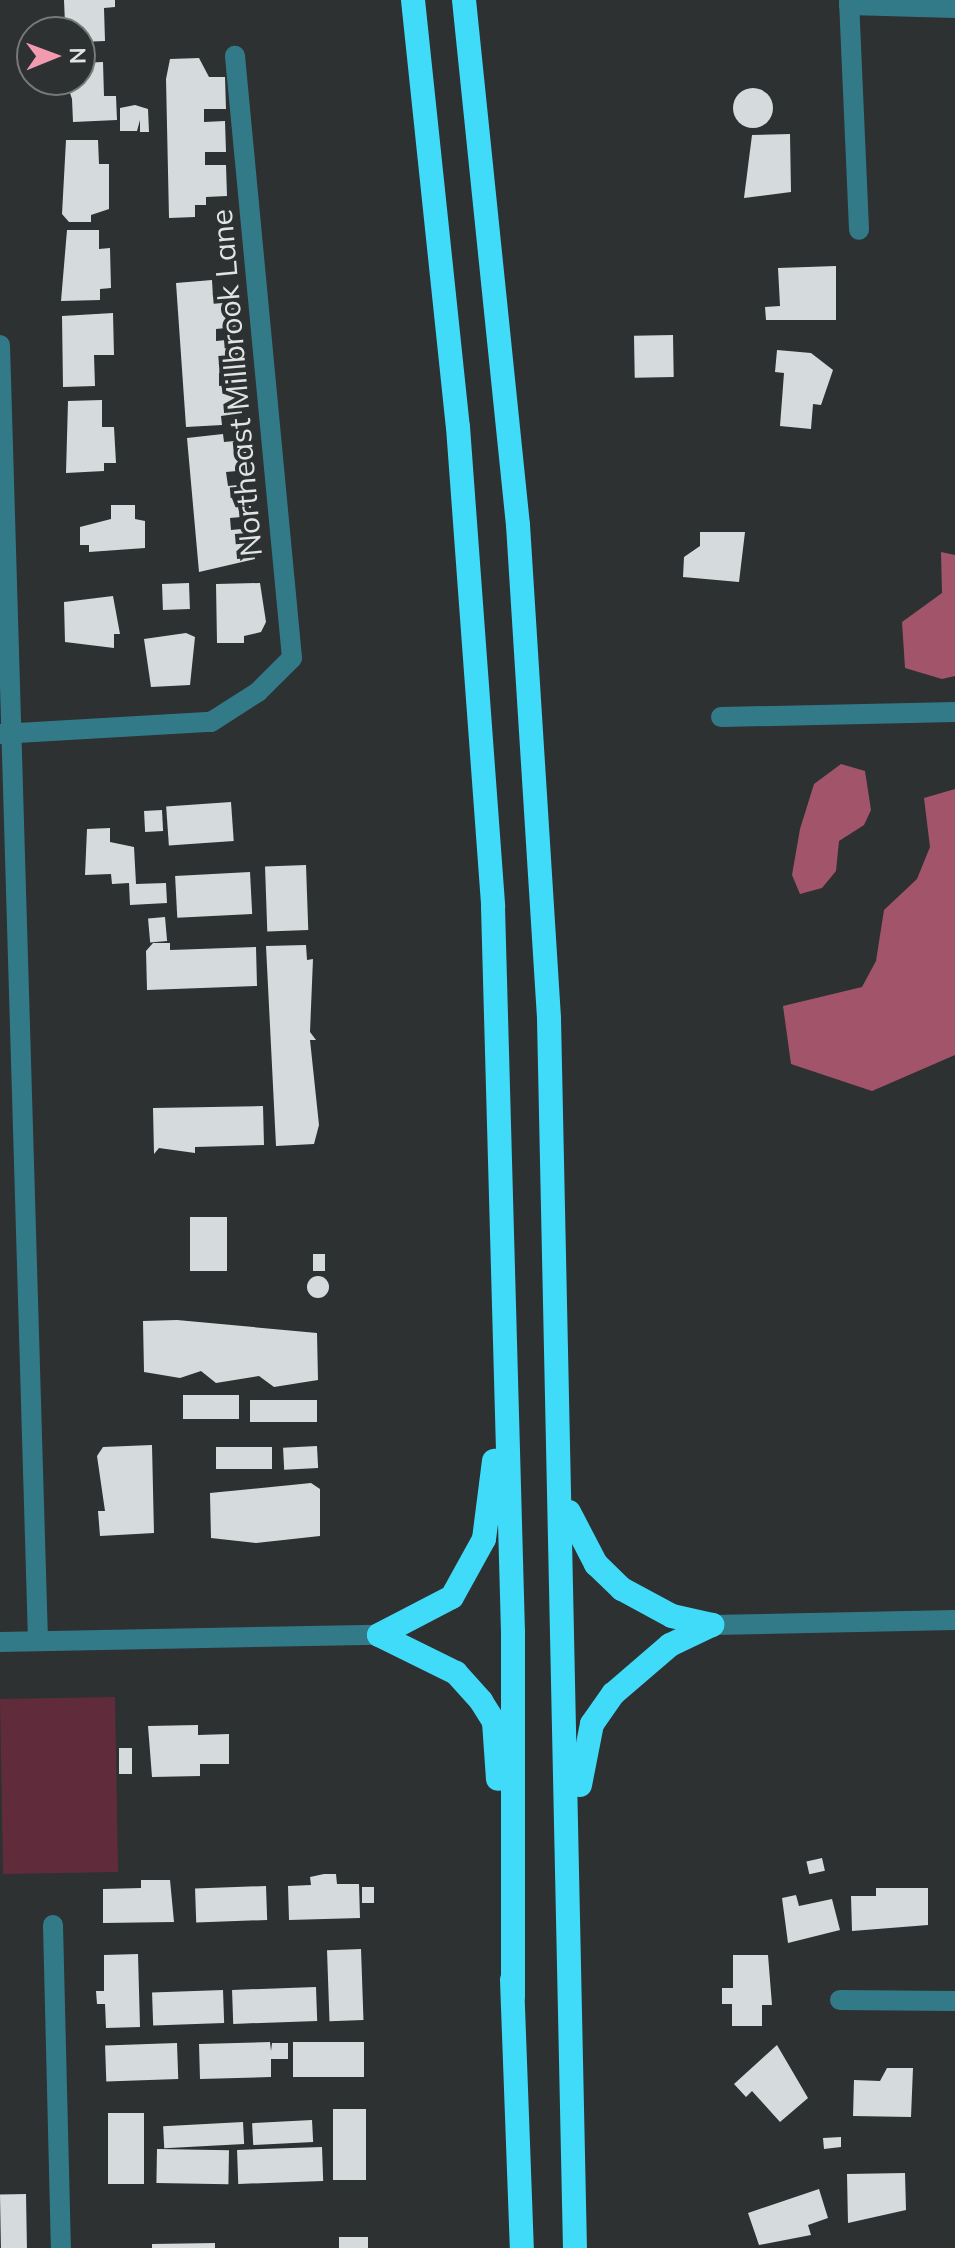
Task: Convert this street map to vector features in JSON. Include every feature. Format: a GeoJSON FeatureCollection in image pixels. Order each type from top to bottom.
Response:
{"type":"FeatureCollection","features":[{"type":"Feature","properties":{"kind":"highway"},"geometry":{"type":"LineString","coordinates":[[413,0],[483,728],[502,1239],[513,1996],[522,2248]]}},
{"type":"Feature","properties":{"kind":"highway"},"geometry":{"type":"LineString","coordinates":[[464,0],[530,691],[563,1497],[575,2248]]}},
{"type":"Feature","properties":{"kind":"highway"},"geometry":{"type":"LineString","coordinates":[[379,1635],[452,1597],[484,1539],[492,1492],[502,1239]]}},
{"type":"Feature","properties":{"kind":"highway"},"geometry":{"type":"LineString","coordinates":[[563,1497],[575,1531],[622,1589],[672,1616],[712,1625]]}},
{"type":"Feature","properties":{"kind":"highway"},"geometry":{"type":"LineString","coordinates":[[571,1984],[580,1795],[592,1724],[639,1667],[712,1625]]}},
{"type":"Feature","properties":{"kind":"highway"},"geometry":{"type":"LineString","coordinates":[[379,1635],[456,1673],[494,1722],[513,1996]]}},
{"type":"Feature","properties":{"kind":"street"},"geometry":{"type":"LineString","coordinates":[[859,230],[849,2],[955,8]]}},
{"type":"Feature","properties":{"kind":"street","name":"Northeast Millbrook Lane"},"geometry":{"type":"LineString","coordinates":[[6,734],[211,722],[258,692],[292,658],[235,56]]}},
{"type":"Feature","properties":{"kind":"street"},"geometry":{"type":"LineString","coordinates":[[0,345],[6,734],[38,1640]]}},
{"type":"Feature","properties":{"kind":"street"},"geometry":{"type":"LineString","coordinates":[[721,717],[955,712]]}},
{"type":"Feature","properties":{"kind":"street"},"geometry":{"type":"LineString","coordinates":[[712,1625],[955,1620]]}},
{"type":"Feature","properties":{"kind":"street"},"geometry":{"type":"LineString","coordinates":[[0,1642],[379,1635]]}},
{"type":"Feature","properties":{"kind":"street"},"geometry":{"type":"LineString","coordinates":[[53,1925],[61,2248]]}},
{"type":"Feature","properties":{"kind":"street"},"geometry":{"type":"LineString","coordinates":[[840,2000],[955,2001]]}},
{"type":"Feature","properties":{"kind":"shaded area"},"geometry":{"type":"Polygon","coordinates":[[[941,552],[955,555],[955,676],[942,679],[905,668],[902,622],[942,593],[941,552]]]}},
{"type":"Feature","properties":{"kind":"shaded area"},"geometry":{"type":"Polygon","coordinates":[[[841,764],[865,771],[871,810],[864,825],[839,841],[836,871],[822,888],[800,894],[792,875],[800,829],[814,784],[841,764]]]}},
{"type":"Feature","properties":{"kind":"shaded area"},"geometry":{"type":"Polygon","coordinates":[[[955,789],[955,1055],[872,1091],[791,1064],[783,1006],[862,987],[876,961],[884,910],[917,879],[930,847],[924,798],[955,789]]]}},
{"type":"Feature","properties":{"kind":"shaded area"},"geometry":{"type":"Polygon","coordinates":[[[115,1697],[118,1872],[3,1874],[0,1699],[115,1697]]]}},
{"type":"Feature","properties":{"kind":"building"},"geometry":{"type":"Polygon","coordinates":[[[64,0],[115,0],[115,7],[104,8],[105,41],[96,41],[96,16],[65,16],[64,0]]]}},
{"type":"Feature","properties":{"kind":"building"},"geometry":{"type":"Polygon","coordinates":[[[199,58],[209,77],[225,77],[226,109],[204,109],[204,122],[225,121],[226,152],[205,152],[205,165],[226,165],[227,196],[206,197],[206,205],[195,205],[195,217],[169,218],[166,79],[170,59],[199,58]]]}},
{"type":"Feature","properties":{"kind":"building"},"geometry":{"type":"Polygon","coordinates":[[[96,62],[103,62],[104,96],[116,96],[117,120],[73,122],[71,96],[96,96],[96,62]]]}},
{"type":"Feature","properties":{"kind":"building"},"geometry":{"type":"Polygon","coordinates":[[[753,88],[767,94],[773,108],[767,122],[753,128],[739,122],[733,108],[739,94],[753,88]]]}},
{"type":"Feature","properties":{"kind":"building"},"geometry":{"type":"Polygon","coordinates":[[[135,105],[148,109],[149,132],[140,132],[140,120],[137,131],[120,131],[120,108],[135,105]]]}},
{"type":"Feature","properties":{"kind":"building"},"geometry":{"type":"Polygon","coordinates":[[[790,134],[791,192],[744,198],[752,135],[790,134]]]}},
{"type":"Feature","properties":{"kind":"building"},"geometry":{"type":"Polygon","coordinates":[[[66,140],[98,140],[99,164],[109,164],[109,209],[91,215],[91,222],[69,222],[62,214],[66,140]]]}},
{"type":"Feature","properties":{"kind":"building"},"geometry":{"type":"Polygon","coordinates":[[[67,230],[99,230],[99,249],[110,248],[111,288],[100,289],[100,300],[61,301],[67,230]]]}},
{"type":"Feature","properties":{"kind":"building"},"geometry":{"type":"Polygon","coordinates":[[[836,266],[836,320],[766,320],[765,307],[780,306],[778,268],[836,266]]]}},
{"type":"Feature","properties":{"kind":"building"},"geometry":{"type":"Polygon","coordinates":[[[212,280],[213,297],[234,296],[236,327],[216,329],[216,341],[237,339],[239,371],[219,373],[219,386],[240,384],[242,413],[221,416],[222,425],[186,427],[176,283],[212,280]]]}},
{"type":"Feature","properties":{"kind":"building"},"geometry":{"type":"Polygon","coordinates":[[[113,313],[114,355],[94,355],[95,386],[63,387],[62,316],[113,313]]]}},
{"type":"Feature","properties":{"kind":"building"},"geometry":{"type":"Polygon","coordinates":[[[673,335],[674,377],[635,378],[634,336],[673,335]]]}},
{"type":"Feature","properties":{"kind":"building"},"geometry":{"type":"Polygon","coordinates":[[[777,350],[811,353],[833,370],[821,405],[813,404],[811,429],[780,426],[784,373],[775,372],[777,350]]]}},
{"type":"Feature","properties":{"kind":"building"},"geometry":{"type":"Polygon","coordinates":[[[102,400],[102,427],[114,427],[116,463],[104,463],[104,471],[66,473],[68,401],[102,400]]]}},
{"type":"Feature","properties":{"kind":"building"},"geometry":{"type":"Polygon","coordinates":[[[223,434],[224,442],[245,440],[248,470],[226,472],[228,486],[248,484],[252,516],[230,518],[231,530],[252,528],[255,559],[199,572],[187,438],[223,434]]]}},
{"type":"Feature","properties":{"kind":"building"},"geometry":{"type":"Polygon","coordinates":[[[111,505],[135,505],[135,519],[145,521],[145,548],[89,552],[89,545],[80,545],[80,527],[111,519],[111,505]]]}},
{"type":"Feature","properties":{"kind":"building"},"geometry":{"type":"Polygon","coordinates":[[[700,532],[745,532],[739,582],[683,577],[684,557],[700,546],[700,532]]]}},
{"type":"Feature","properties":{"kind":"building"},"geometry":{"type":"Polygon","coordinates":[[[189,583],[190,609],[163,610],[162,584],[189,583]]]}},
{"type":"Feature","properties":{"kind":"building"},"geometry":{"type":"Polygon","coordinates":[[[260,583],[266,622],[261,632],[244,636],[244,643],[217,643],[216,584],[260,583]]]}},
{"type":"Feature","properties":{"kind":"building"},"geometry":{"type":"Polygon","coordinates":[[[113,596],[120,634],[114,634],[114,648],[65,642],[64,602],[113,596]]]}},
{"type":"Feature","properties":{"kind":"building"},"geometry":{"type":"Polygon","coordinates":[[[186,633],[195,637],[190,685],[151,687],[144,639],[186,633]]]}},
{"type":"Feature","properties":{"kind":"building"},"geometry":{"type":"Polygon","coordinates":[[[231,802],[234,841],[169,845],[166,807],[231,802]]]}},
{"type":"Feature","properties":{"kind":"building"},"geometry":{"type":"Polygon","coordinates":[[[162,810],[163,831],[145,832],[144,811],[162,810]]]}},
{"type":"Feature","properties":{"kind":"building"},"geometry":{"type":"Polygon","coordinates":[[[110,828],[110,842],[134,847],[136,884],[166,883],[167,903],[130,905],[129,883],[112,884],[111,874],[85,875],[87,829],[110,828]]]}},
{"type":"Feature","properties":{"kind":"building"},"geometry":{"type":"Polygon","coordinates":[[[306,865],[308,930],[267,931],[265,866],[306,865]]]}},
{"type":"Feature","properties":{"kind":"building"},"geometry":{"type":"Polygon","coordinates":[[[250,872],[252,914],[177,918],[175,876],[250,872]]]}},
{"type":"Feature","properties":{"kind":"building"},"geometry":{"type":"Polygon","coordinates":[[[165,917],[167,941],[150,942],[148,918],[165,917]]]}},
{"type":"Feature","properties":{"kind":"building"},"geometry":{"type":"Polygon","coordinates":[[[153,943],[170,943],[170,950],[256,947],[257,986],[147,990],[146,951],[153,943]]]}},
{"type":"Feature","properties":{"kind":"building"},"geometry":{"type":"Polygon","coordinates":[[[306,945],[307,960],[313,959],[310,1032],[316,1040],[310,1040],[319,1125],[314,1144],[276,1146],[266,946],[306,945]]]}},
{"type":"Feature","properties":{"kind":"building"},"geometry":{"type":"Polygon","coordinates":[[[263,1106],[264,1145],[195,1147],[195,1153],[159,1148],[154,1154],[153,1108],[263,1106]]]}},
{"type":"Feature","properties":{"kind":"building"},"geometry":{"type":"Polygon","coordinates":[[[190,1217],[227,1217],[227,1271],[190,1271],[190,1217]]]}},
{"type":"Feature","properties":{"kind":"building"},"geometry":{"type":"Polygon","coordinates":[[[313,1254],[325,1254],[325,1271],[313,1271],[313,1254]]]}},
{"type":"Feature","properties":{"kind":"building"},"geometry":{"type":"Polygon","coordinates":[[[318,1276],[326,1279],[329,1287],[326,1295],[318,1298],[310,1295],[307,1287],[310,1279],[318,1276]]]}},
{"type":"Feature","properties":{"kind":"building"},"geometry":{"type":"Polygon","coordinates":[[[177,1320],[317,1333],[318,1380],[274,1387],[259,1376],[216,1383],[201,1371],[180,1378],[144,1372],[143,1321],[177,1320]]]}},
{"type":"Feature","properties":{"kind":"building"},"geometry":{"type":"Polygon","coordinates":[[[183,1395],[239,1395],[239,1419],[183,1419],[183,1395]]]}},
{"type":"Feature","properties":{"kind":"building"},"geometry":{"type":"Polygon","coordinates":[[[250,1400],[317,1400],[317,1422],[250,1422],[250,1400]]]}},
{"type":"Feature","properties":{"kind":"building"},"geometry":{"type":"Polygon","coordinates":[[[152,1445],[154,1533],[100,1536],[98,1511],[105,1511],[97,1456],[103,1447],[152,1445]]]}},
{"type":"Feature","properties":{"kind":"building"},"geometry":{"type":"Polygon","coordinates":[[[317,1446],[318,1468],[284,1470],[283,1448],[317,1446]]]}},
{"type":"Feature","properties":{"kind":"building"},"geometry":{"type":"Polygon","coordinates":[[[216,1447],[272,1447],[272,1469],[216,1469],[216,1447]]]}},
{"type":"Feature","properties":{"kind":"building"},"geometry":{"type":"Polygon","coordinates":[[[311,1483],[320,1489],[320,1536],[256,1543],[211,1538],[210,1493],[311,1483]]]}},
{"type":"Feature","properties":{"kind":"building"},"geometry":{"type":"Polygon","coordinates":[[[198,1725],[198,1735],[229,1734],[229,1764],[200,1764],[200,1776],[152,1777],[148,1726],[198,1725]]]}},
{"type":"Feature","properties":{"kind":"building"},"geometry":{"type":"Polygon","coordinates":[[[119,1748],[132,1748],[132,1774],[119,1774],[119,1748]]]}},
{"type":"Feature","properties":{"kind":"building"},"geometry":{"type":"Polygon","coordinates":[[[822,1858],[825,1871],[809,1874],[806,1862],[822,1858]]]}},
{"type":"Feature","properties":{"kind":"building"},"geometry":{"type":"Polygon","coordinates":[[[336,1874],[337,1884],[359,1884],[360,1918],[289,1920],[288,1886],[311,1885],[310,1877],[336,1874]]]}},
{"type":"Feature","properties":{"kind":"building"},"geometry":{"type":"Polygon","coordinates":[[[141,1880],[170,1880],[174,1922],[103,1923],[103,1889],[141,1888],[141,1880]]]}},
{"type":"Feature","properties":{"kind":"building"},"geometry":{"type":"Polygon","coordinates":[[[266,1886],[267,1920],[196,1922],[195,1888],[266,1886]]]}},
{"type":"Feature","properties":{"kind":"building"},"geometry":{"type":"Polygon","coordinates":[[[362,1887],[374,1887],[374,1903],[362,1903],[362,1887]]]}},
{"type":"Feature","properties":{"kind":"building"},"geometry":{"type":"Polygon","coordinates":[[[876,1888],[928,1888],[928,1925],[852,1931],[851,1896],[876,1896],[876,1888]]]}},
{"type":"Feature","properties":{"kind":"building"},"geometry":{"type":"Polygon","coordinates":[[[796,1895],[799,1906],[832,1899],[840,1930],[788,1943],[782,1898],[796,1895]]]}},
{"type":"Feature","properties":{"kind":"building"},"geometry":{"type":"Polygon","coordinates":[[[361,1949],[363,2020],[329,2021],[327,1950],[361,1949]]]}},
{"type":"Feature","properties":{"kind":"building"},"geometry":{"type":"Polygon","coordinates":[[[138,1954],[140,2027],[106,2028],[105,2004],[97,2004],[96,1991],[104,1991],[104,1955],[138,1954]]]}},
{"type":"Feature","properties":{"kind":"building"},"geometry":{"type":"Polygon","coordinates":[[[733,1955],[768,1955],[772,2005],[762,2005],[762,2026],[732,2026],[732,2004],[722,2004],[722,1988],[733,1988],[733,1955]]]}},
{"type":"Feature","properties":{"kind":"building"},"geometry":{"type":"Polygon","coordinates":[[[316,1987],[317,2021],[233,2024],[232,1990],[316,1987]]]}},
{"type":"Feature","properties":{"kind":"building"},"geometry":{"type":"Polygon","coordinates":[[[223,1990],[224,2023],[153,2025],[152,1992],[223,1990]]]}},
{"type":"Feature","properties":{"kind":"building"},"geometry":{"type":"Polygon","coordinates":[[[270,2042],[271,2051],[272,2043],[288,2043],[288,2059],[271,2059],[271,2077],[200,2079],[199,2044],[270,2042]]]}},
{"type":"Feature","properties":{"kind":"building"},"geometry":{"type":"Polygon","coordinates":[[[293,2042],[364,2042],[364,2077],[293,2077],[293,2042]]]}},
{"type":"Feature","properties":{"kind":"building"},"geometry":{"type":"Polygon","coordinates":[[[177,2043],[178,2079],[106,2081],[105,2046],[177,2043]]]}},
{"type":"Feature","properties":{"kind":"building"},"geometry":{"type":"Polygon","coordinates":[[[777,2045],[808,2098],[780,2122],[752,2091],[746,2097],[734,2084],[777,2045]]]}},
{"type":"Feature","properties":{"kind":"building"},"geometry":{"type":"Polygon","coordinates":[[[887,2068],[913,2068],[911,2117],[853,2116],[854,2080],[880,2081],[887,2068]]]}},
{"type":"Feature","properties":{"kind":"building"},"geometry":{"type":"Polygon","coordinates":[[[333,2109],[366,2109],[366,2180],[333,2180],[333,2109]]]}},
{"type":"Feature","properties":{"kind":"building"},"geometry":{"type":"Polygon","coordinates":[[[108,2113],[144,2113],[144,2184],[108,2184],[108,2113]]]}},
{"type":"Feature","properties":{"kind":"building"},"geometry":{"type":"Polygon","coordinates":[[[312,2120],[313,2142],[253,2145],[252,2123],[312,2120]]]}},
{"type":"Feature","properties":{"kind":"building"},"geometry":{"type":"Polygon","coordinates":[[[243,2122],[244,2144],[164,2148],[163,2126],[243,2122]]]}},
{"type":"Feature","properties":{"kind":"building"},"geometry":{"type":"Polygon","coordinates":[[[841,2137],[841,2147],[824,2149],[823,2138],[841,2137]]]}},
{"type":"Feature","properties":{"kind":"building"},"geometry":{"type":"Polygon","coordinates":[[[322,2147],[323,2181],[238,2184],[237,2150],[322,2147]]]}},
{"type":"Feature","properties":{"kind":"building"},"geometry":{"type":"Polygon","coordinates":[[[157,2149],[229,2150],[228,2184],[156,2183],[157,2149]]]}},
{"type":"Feature","properties":{"kind":"building"},"geometry":{"type":"Polygon","coordinates":[[[905,2173],[906,2210],[848,2223],[847,2174],[905,2173]]]}},
{"type":"Feature","properties":{"kind":"building"},"geometry":{"type":"Polygon","coordinates":[[[819,2189],[828,2218],[808,2225],[811,2235],[759,2245],[748,2213],[819,2189]]]}},
{"type":"Feature","properties":{"kind":"building"},"geometry":{"type":"Polygon","coordinates":[[[0,2194],[26,2194],[27,2248],[1,2248],[0,2194]]]}},
{"type":"Feature","properties":{"kind":"building"},"geometry":{"type":"Polygon","coordinates":[[[339,2237],[368,2237],[368,2248],[339,2248],[339,2237]]]}},
{"type":"Feature","properties":{"kind":"building"},"geometry":{"type":"Polygon","coordinates":[[[215,2243],[215,2248],[152,2248],[152,2244],[215,2243]]]}}]}
